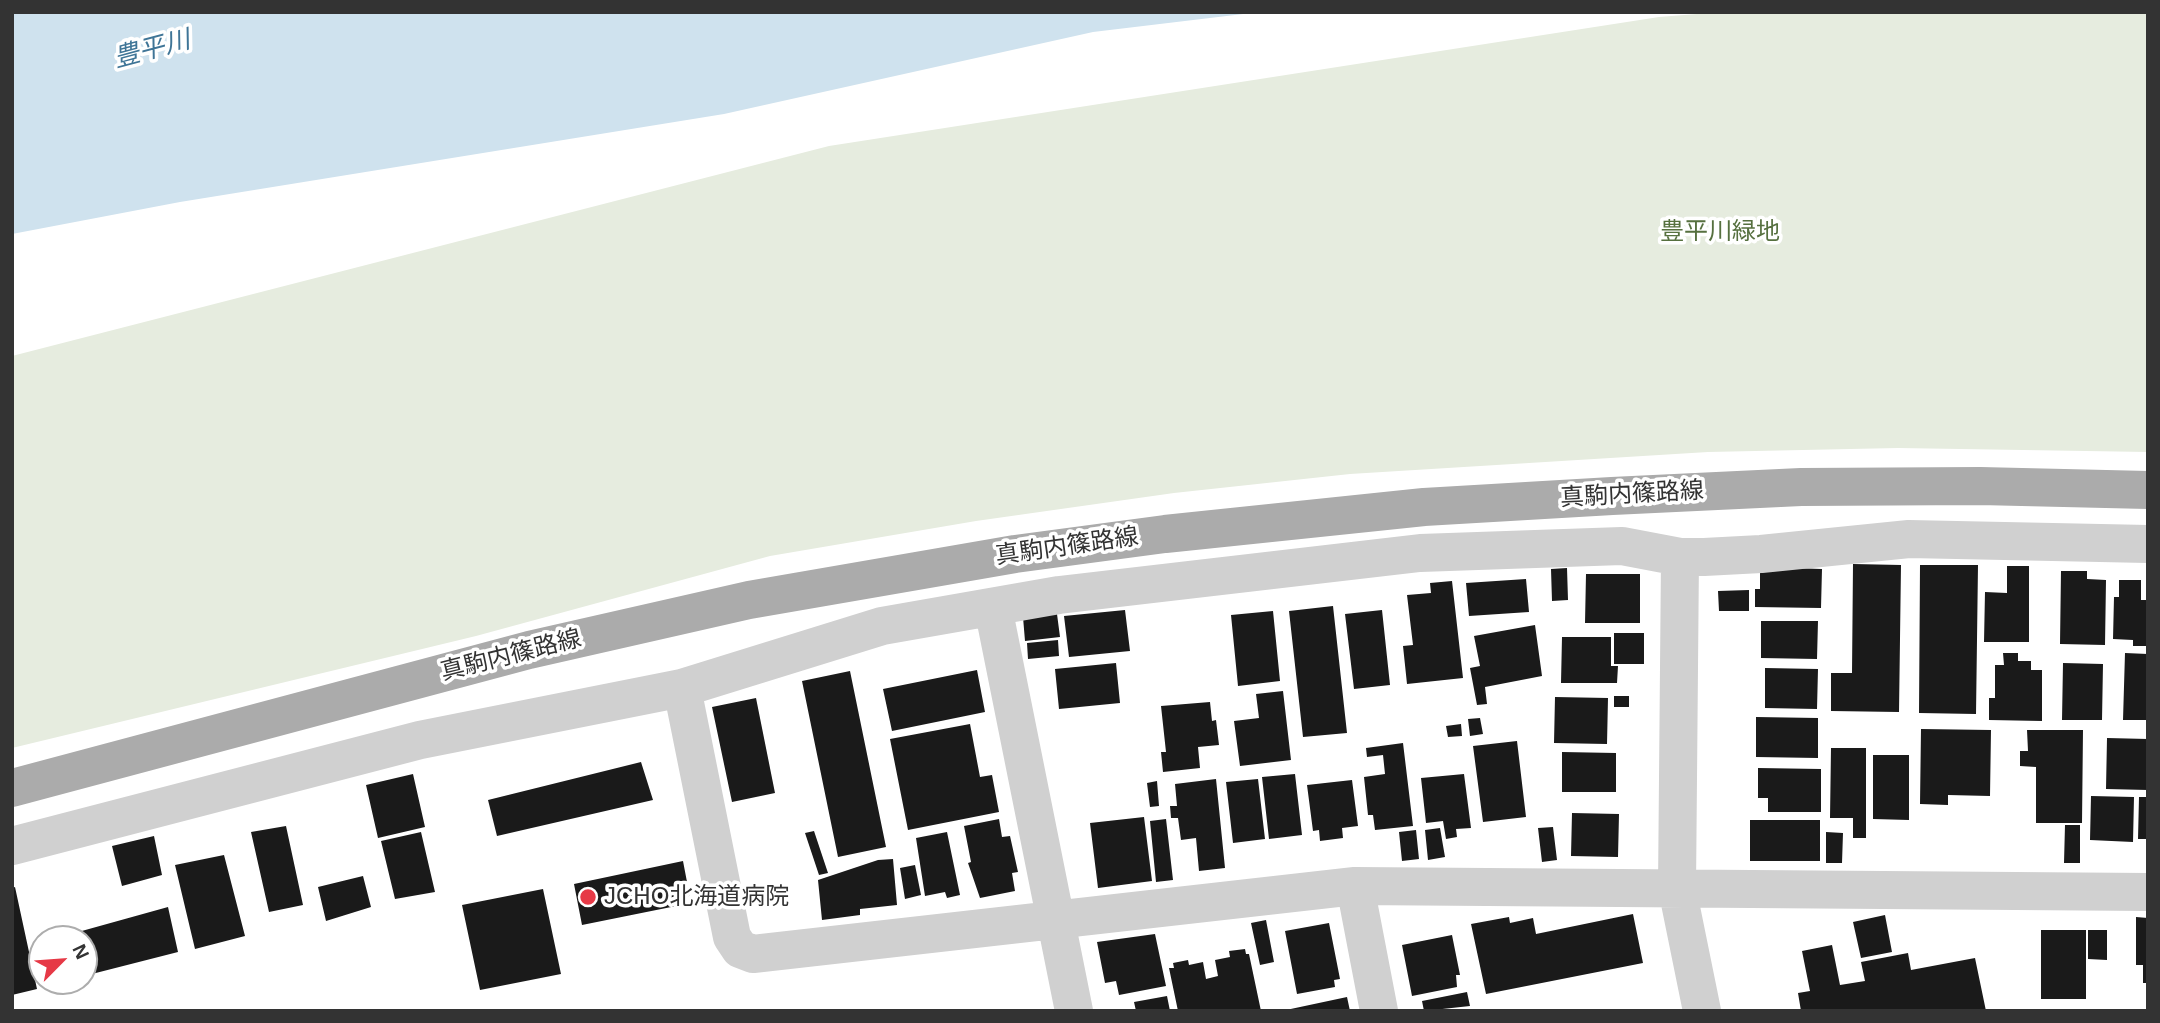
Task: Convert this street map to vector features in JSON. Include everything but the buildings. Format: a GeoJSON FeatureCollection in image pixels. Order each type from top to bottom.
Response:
{"type":"FeatureCollection","features":[{"type":"Feature","properties":{"kind":"main road","name":"真駒内篠路線"},"geometry":{"type":"LineString","coordinates":[[12,788],[529,650],[749,600],[1015,554],[1359,513],[1599,496],[1870,487],[2148,490]]}},
{"type":"Feature","properties":{"kind":"street"},"geometry":{"type":"LineString","coordinates":[[12,846],[420,740],[682,688],[882,625],[1059,595],[1420,553],[1622,546],[1680,557],[1761,554],[1909,539],[2148,544]]}},
{"type":"Feature","properties":{"kind":"street"},"geometry":{"type":"LineString","coordinates":[[1680,557],[1677,888],[1702,1011]]}},
{"type":"Feature","properties":{"kind":"street"},"geometry":{"type":"LineString","coordinates":[[993,607],[1074,1011]]}},
{"type":"Feature","properties":{"kind":"street"},"geometry":{"type":"LineString","coordinates":[[682,688],[732,937],[740,949],[753,954],[1355,886],[2148,892]]}},
{"type":"Feature","properties":{"kind":"street"},"geometry":{"type":"LineString","coordinates":[[1355,886],[1379,1011]]}},
{"type":"Feature","properties":{"kind":"green space","name":"豊平川緑地"},"geometry":{"type":"Polygon","coordinates":[[[1722,12],[2148,12],[2148,452],[1898,448],[1708,452],[1350,474],[1174,493],[976,521],[770,556],[476,636],[12,748],[12,356],[829,146],[1659,17],[1722,12]]]}},
{"type":"Feature","properties":{"kind":"water","name":"豊平川"},"geometry":{"type":"Polygon","coordinates":[[[12,12],[1260,12],[1093,32],[724,114],[180,202],[12,234],[12,12]]]}},
{"type":"Feature","properties":{"kind":"place","name":"JCHO北海道病院"},"geometry":{"type":"Point","coordinates":[588,897]}}]}
